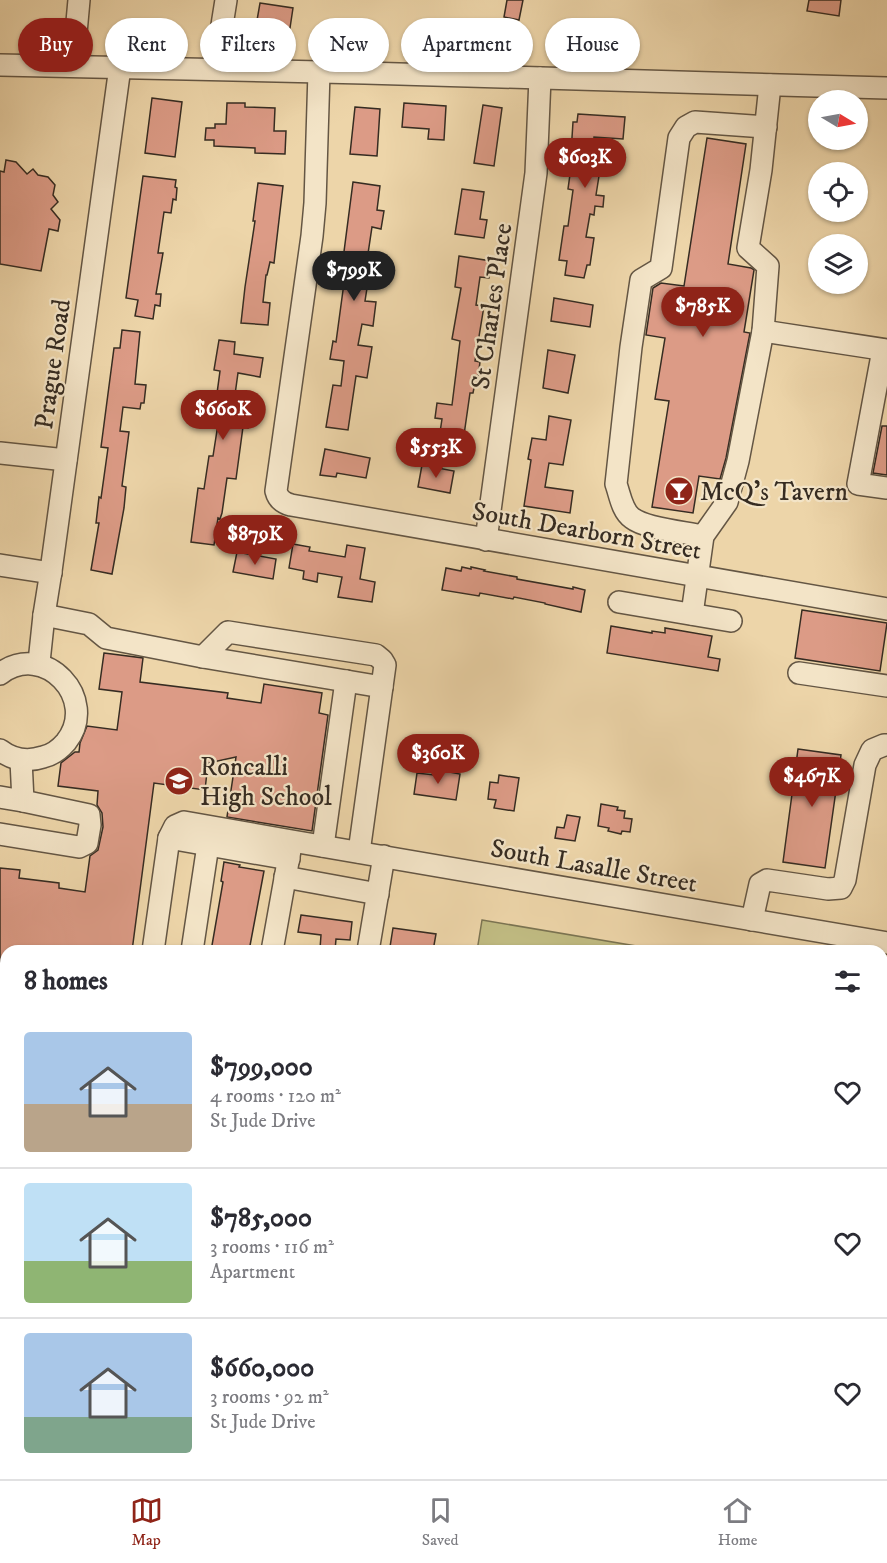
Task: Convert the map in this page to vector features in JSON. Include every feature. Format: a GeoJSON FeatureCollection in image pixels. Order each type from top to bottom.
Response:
{"type":"FeatureCollection","features":[{"type":"Feature","properties":{"kind":"street"},"geometry":{"type":"LineString","coordinates":[[77,18],[79,0]]}},
{"type":"Feature","properties":{"kind":"street"},"geometry":{"type":"LineString","coordinates":[[223,18],[226,0]]}},
{"type":"Feature","properties":{"kind":"street"},"geometry":{"type":"LineString","coordinates":[[0,65],[18,65]]}},
{"type":"Feature","properties":{"kind":"street","name":"Prague Road"},"geometry":{"type":"LineString","coordinates":[[43,666],[39,662],[44,615],[119,72]]}},
{"type":"Feature","properties":{"kind":"street"},"geometry":{"type":"LineString","coordinates":[[319,72],[887,88]]}},
{"type":"Feature","properties":{"kind":"street","name":"South Dearborn Street"},"geometry":{"type":"LineString","coordinates":[[319,72],[314,214],[276,491],[280,500],[285,504],[887,609]]}},
{"type":"Feature","properties":{"kind":"street","name":"St Charles Place"},"geometry":{"type":"LineString","coordinates":[[486,540],[536,173],[540,78]]}},
{"type":"Feature","properties":{"kind":"street"},"geometry":{"type":"LineString","coordinates":[[692,614],[703,536],[727,502],[738,461],[763,331],[768,266],[748,248],[770,84]]}},
{"type":"Feature","properties":{"kind":"street"},"geometry":{"type":"LineString","coordinates":[[703,536],[644,525],[631,518],[622,504],[616,484],[641,280],[661,268],[679,138],[686,128],[695,122],[766,127]]}},
{"type":"Feature","properties":{"kind":"street"},"geometry":{"type":"LineString","coordinates":[[763,331],[885,350],[882,390],[858,484],[887,488]]}},
{"type":"Feature","properties":{"kind":"street"},"geometry":{"type":"LineString","coordinates":[[0,453],[66,460]]}},
{"type":"Feature","properties":{"kind":"street"},"geometry":{"type":"LineString","coordinates":[[0,566],[51,573]]}},
{"type":"Feature","properties":{"kind":"street"},"geometry":{"type":"LineString","coordinates":[[619,602],[731,621]]}},
{"type":"Feature","properties":{"kind":"street"},"geometry":{"type":"LineString","coordinates":[[44,615],[89,624],[106,638],[382,687]]}},
{"type":"Feature","properties":{"kind":"street"},"geometry":{"type":"LineString","coordinates":[[203,657],[228,632],[376,655],[382,660],[385,665],[359,852]]}},
{"type":"Feature","properties":{"kind":"street"},"geometry":{"type":"LineString","coordinates":[[0,674],[17,665],[43,666],[56,673],[66,683],[74,695],[76,709],[75,723],[70,737],[61,748],[49,756],[35,760],[21,760],[0,750]]}},
{"type":"Feature","properties":{"kind":"street"},"geometry":{"type":"LineString","coordinates":[[798,673],[887,686]]}},
{"type":"Feature","properties":{"kind":"street"},"geometry":{"type":"LineString","coordinates":[[323,846],[346,681]]}},
{"type":"Feature","properties":{"kind":"street"},"geometry":{"type":"LineString","coordinates":[[752,920],[760,884],[767,880],[828,889],[841,888],[846,880],[865,765],[872,750],[887,746]]}},
{"type":"Feature","properties":{"kind":"street"},"geometry":{"type":"LineString","coordinates":[[21,760],[23,801]]}},
{"type":"Feature","properties":{"kind":"street"},"geometry":{"type":"LineString","coordinates":[[0,797],[88,815],[90,825],[87,843],[79,847],[0,834]]}},
{"type":"Feature","properties":{"kind":"street"},"geometry":{"type":"LineString","coordinates":[[154,945],[169,838],[175,826],[184,822],[378,894]]}},
{"type":"Feature","properties":{"kind":"street"},"geometry":{"type":"LineString","coordinates":[[169,838],[288,859]]}},
{"type":"Feature","properties":{"kind":"street"},"geometry":{"type":"LineString","coordinates":[[193,945],[208,845]]}},
{"type":"Feature","properties":{"kind":"street","name":"South Lasalle Street"},"geometry":{"type":"LineString","coordinates":[[288,859],[323,846],[752,920],[874,945]]}},
{"type":"Feature","properties":{"kind":"street"},"geometry":{"type":"LineString","coordinates":[[369,945],[384,856]]}},
{"type":"Feature","properties":{"kind":"street"},"geometry":{"type":"LineString","coordinates":[[273,945],[288,859]]}},
{"type":"Feature","properties":{"kind":"shaded area"},"geometry":{"type":"Polygon","coordinates":[[[482,920],[630,945],[478,945],[482,920]]]}},
{"type":"Feature","properties":{"kind":"building"},"geometry":{"type":"Polygon","coordinates":[[[507,0],[523,0],[519,18],[504,17],[507,0]]]}},
{"type":"Feature","properties":{"kind":"building"},"geometry":{"type":"Polygon","coordinates":[[[809,0],[841,0],[839,16],[807,11],[809,0]]]}},
{"type":"Feature","properties":{"kind":"building"},"geometry":{"type":"Polygon","coordinates":[[[260,3],[293,8],[292,18],[257,18],[260,3]]]}},
{"type":"Feature","properties":{"kind":"building"},"geometry":{"type":"Polygon","coordinates":[[[152,98],[182,102],[175,157],[145,153],[152,98]]]}},
{"type":"Feature","properties":{"kind":"building"},"geometry":{"type":"Polygon","coordinates":[[[227,103],[245,103],[245,107],[275,108],[274,131],[286,131],[285,154],[255,153],[255,148],[214,146],[214,140],[205,140],[206,128],[215,128],[215,124],[226,124],[227,103]]]}},
{"type":"Feature","properties":{"kind":"building"},"geometry":{"type":"Polygon","coordinates":[[[404,103],[446,106],[444,140],[428,139],[429,129],[402,127],[404,103]]]}},
{"type":"Feature","properties":{"kind":"building"},"geometry":{"type":"Polygon","coordinates":[[[483,105],[502,108],[494,166],[474,163],[483,105]]]}},
{"type":"Feature","properties":{"kind":"building"},"geometry":{"type":"Polygon","coordinates":[[[355,107],[380,109],[377,156],[350,154],[355,107]]]}},
{"type":"Feature","properties":{"kind":"building"},"geometry":{"type":"Polygon","coordinates":[[[578,114],[625,117],[623,139],[594,137],[591,175],[599,176],[596,195],[604,196],[603,207],[595,206],[594,215],[590,214],[586,237],[594,238],[590,265],[587,265],[584,278],[565,275],[567,261],[559,260],[564,226],[568,226],[573,190],[568,189],[573,153],[571,153],[573,122],[577,122],[578,114]]]}},
{"type":"Feature","properties":{"kind":"building"},"geometry":{"type":"Polygon","coordinates":[[[707,138],[746,144],[728,264],[754,270],[744,332],[750,333],[726,458],[720,479],[699,476],[693,513],[652,507],[669,401],[655,399],[665,338],[646,335],[653,288],[661,283],[684,286],[707,138]]]}},
{"type":"Feature","properties":{"kind":"building"},"geometry":{"type":"Polygon","coordinates":[[[6,160],[16,162],[27,174],[33,169],[38,175],[48,177],[55,185],[53,195],[58,202],[51,209],[60,220],[58,231],[49,229],[41,271],[0,264],[0,171],[4,172],[6,160]]]}},
{"type":"Feature","properties":{"kind":"building"},"geometry":{"type":"Polygon","coordinates":[[[143,176],[176,180],[175,187],[177,188],[176,200],[173,199],[171,213],[164,212],[158,253],[163,253],[156,294],[161,294],[160,306],[155,305],[153,319],[135,316],[138,300],[126,298],[143,176]]]}},
{"type":"Feature","properties":{"kind":"building"},"geometry":{"type":"Polygon","coordinates":[[[353,182],[380,186],[377,210],[384,211],[381,229],[372,227],[363,287],[367,288],[365,301],[376,302],[373,326],[362,324],[358,345],[372,347],[367,378],[356,376],[348,430],[326,427],[333,385],[341,386],[344,361],[330,359],[333,341],[336,342],[346,268],[342,267],[353,182]]]}},
{"type":"Feature","properties":{"kind":"building"},"geometry":{"type":"Polygon","coordinates":[[[258,183],[283,186],[274,263],[270,262],[266,275],[263,302],[270,303],[268,325],[241,323],[258,183]]]}},
{"type":"Feature","properties":{"kind":"building"},"geometry":{"type":"Polygon","coordinates":[[[462,189],[484,192],[480,219],[487,220],[484,238],[455,234],[462,189]]]}},
{"type":"Feature","properties":{"kind":"building"},"geometry":{"type":"Polygon","coordinates":[[[459,256],[491,261],[489,278],[480,277],[476,305],[484,306],[475,361],[480,362],[477,384],[475,383],[473,393],[470,393],[463,442],[439,439],[442,419],[435,418],[437,403],[452,405],[460,341],[452,339],[461,288],[455,287],[459,256]]]}},
{"type":"Feature","properties":{"kind":"building"},"geometry":{"type":"Polygon","coordinates":[[[554,298],[593,305],[590,327],[551,321],[554,298]]]}},
{"type":"Feature","properties":{"kind":"building"},"geometry":{"type":"Polygon","coordinates":[[[122,330],[140,332],[135,384],[146,385],[144,403],[141,403],[140,409],[123,407],[120,431],[129,432],[122,486],[126,487],[112,574],[91,570],[99,523],[96,523],[99,497],[101,498],[108,448],[101,447],[114,348],[120,348],[122,330]]]}},
{"type":"Feature","properties":{"kind":"building"},"geometry":{"type":"Polygon","coordinates":[[[219,340],[235,342],[234,354],[263,358],[260,377],[238,373],[233,409],[250,411],[248,428],[243,427],[236,479],[227,478],[214,545],[191,542],[198,488],[204,489],[209,456],[213,456],[218,424],[213,423],[220,371],[214,370],[219,340]]]}},
{"type":"Feature","properties":{"kind":"building"},"geometry":{"type":"Polygon","coordinates":[[[548,350],[575,355],[568,393],[543,388],[548,350]]]}},
{"type":"Feature","properties":{"kind":"building"},"geometry":{"type":"Polygon","coordinates":[[[549,416],[571,420],[563,465],[549,463],[545,487],[573,491],[570,513],[524,506],[532,438],[546,440],[549,416]]]}},
{"type":"Feature","properties":{"kind":"building"},"geometry":{"type":"Polygon","coordinates":[[[882,426],[887,426],[887,475],[873,473],[882,426]]]}},
{"type":"Feature","properties":{"kind":"building"},"geometry":{"type":"Polygon","coordinates":[[[325,449],[370,458],[366,478],[337,473],[336,477],[320,475],[325,449]]]}},
{"type":"Feature","properties":{"kind":"building"},"geometry":{"type":"Polygon","coordinates":[[[422,465],[454,471],[450,493],[418,487],[422,465]]]}},
{"type":"Feature","properties":{"kind":"building"},"geometry":{"type":"Polygon","coordinates":[[[293,544],[310,547],[309,551],[345,557],[347,545],[365,548],[360,579],[375,582],[372,602],[338,597],[342,577],[318,573],[317,582],[303,579],[304,571],[289,568],[293,544]]]}},
{"type":"Feature","properties":{"kind":"building"},"geometry":{"type":"Polygon","coordinates":[[[237,552],[276,559],[273,579],[233,572],[237,552]]]}},
{"type":"Feature","properties":{"kind":"building"},"geometry":{"type":"Polygon","coordinates":[[[462,567],[585,590],[581,612],[514,597],[513,599],[480,593],[479,596],[442,590],[446,568],[461,571],[462,567]]]}},
{"type":"Feature","properties":{"kind":"building"},"geometry":{"type":"Polygon","coordinates":[[[802,610],[887,623],[880,671],[795,658],[802,610]]]}},
{"type":"Feature","properties":{"kind":"building"},"geometry":{"type":"Polygon","coordinates":[[[611,626],[652,633],[652,631],[665,633],[665,628],[712,636],[708,657],[720,659],[718,671],[607,653],[611,626]]]}},
{"type":"Feature","properties":{"kind":"building"},"geometry":{"type":"Polygon","coordinates":[[[104,653],[143,658],[140,682],[228,693],[227,698],[261,703],[264,684],[322,693],[319,713],[328,715],[312,831],[227,817],[236,757],[208,763],[205,790],[154,783],[133,945],[0,945],[0,868],[20,870],[19,878],[59,883],[59,888],[85,892],[90,856],[98,850],[103,827],[102,813],[97,805],[98,791],[58,786],[61,763],[75,752],[79,752],[87,726],[117,730],[122,692],[99,689],[104,653]]]}},
{"type":"Feature","properties":{"kind":"building"},"geometry":{"type":"Polygon","coordinates":[[[798,749],[841,755],[825,868],[783,862],[798,749]]]}},
{"type":"Feature","properties":{"kind":"building"},"geometry":{"type":"Polygon","coordinates":[[[434,769],[460,774],[456,800],[414,794],[417,773],[434,775],[434,769]]]}},
{"type":"Feature","properties":{"kind":"building"},"geometry":{"type":"Polygon","coordinates":[[[499,775],[519,778],[514,811],[494,808],[496,800],[488,799],[490,782],[498,783],[499,775]]]}},
{"type":"Feature","properties":{"kind":"building"},"geometry":{"type":"Polygon","coordinates":[[[601,804],[618,807],[617,810],[625,811],[624,818],[632,819],[630,832],[622,831],[621,834],[598,826],[601,804]]]}},
{"type":"Feature","properties":{"kind":"building"},"geometry":{"type":"Polygon","coordinates":[[[567,815],[580,817],[575,841],[555,838],[557,827],[564,828],[567,815]]]}},
{"type":"Feature","properties":{"kind":"building"},"geometry":{"type":"Polygon","coordinates":[[[224,862],[264,871],[250,945],[212,945],[223,882],[221,881],[224,862]]]}},
{"type":"Feature","properties":{"kind":"building"},"geometry":{"type":"Polygon","coordinates":[[[301,915],[352,922],[350,940],[336,939],[336,945],[320,945],[321,935],[298,932],[301,915]]]}},
{"type":"Feature","properties":{"kind":"building"},"geometry":{"type":"Polygon","coordinates":[[[393,928],[436,934],[434,945],[390,945],[393,928]]]}},
{"type":"Feature","properties":{"kind":"place","name":"McQ's Tavern"},"geometry":{"type":"Point","coordinates":[679,491]}},
{"type":"Feature","properties":{"kind":"place","name":"Roncalli High School"},"geometry":{"type":"Point","coordinates":[179,781]}}]}
